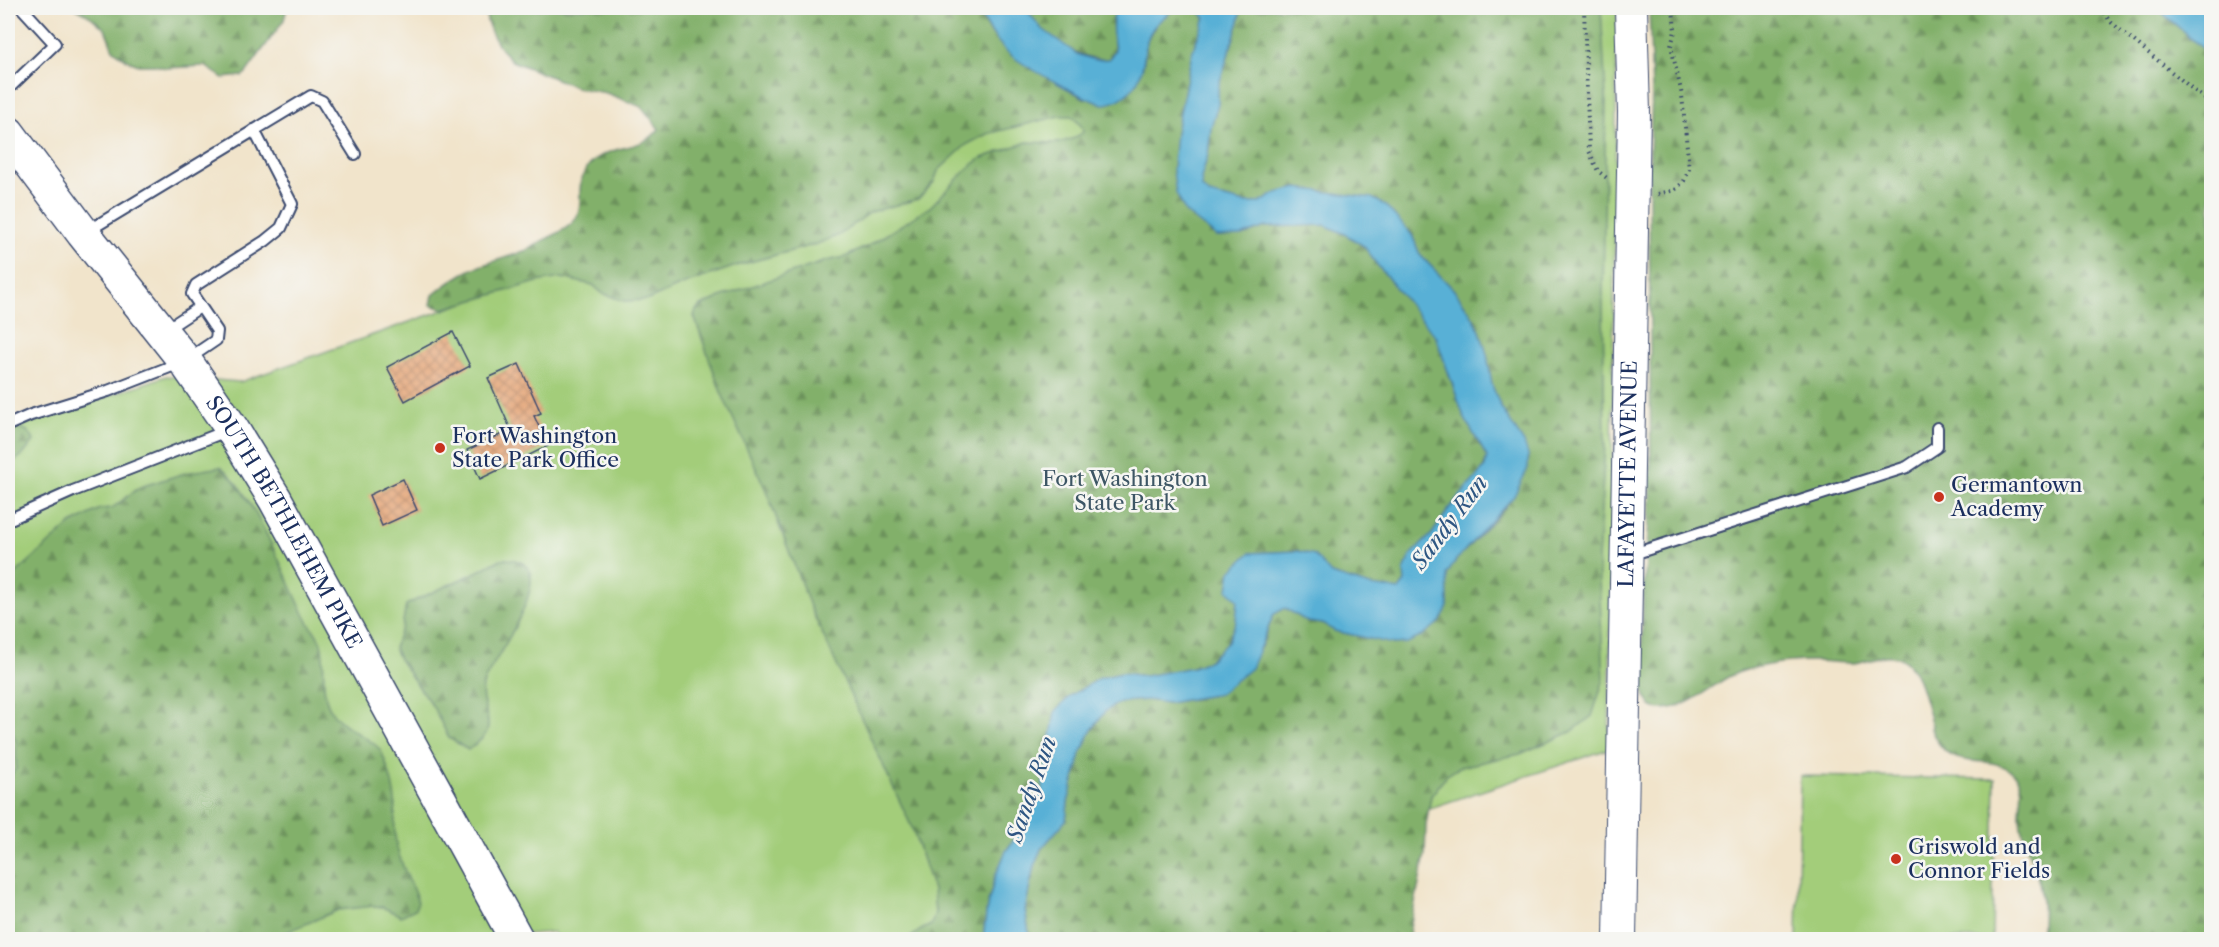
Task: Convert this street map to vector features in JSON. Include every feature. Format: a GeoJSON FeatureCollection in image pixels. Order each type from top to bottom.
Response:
{"type":"FeatureCollection","features":[{"type":"Feature","properties":{"kind":"main road","name":"LAFAYETTE AVENUE"},"geometry":{"type":"LineString","coordinates":[[1620,939],[1634,112],[1631,8]]}},
{"type":"Feature","properties":{"kind":"main road","name":"SOUTH BETHLEHEM PIKE"},"geometry":{"type":"LineString","coordinates":[[8,133],[184,362],[232,429],[275,499],[512,937]]}},
{"type":"Feature","properties":{"kind":"lane"},"geometry":{"type":"LineString","coordinates":[[8,89],[55,44],[22,8]]}},
{"type":"Feature","properties":{"kind":"lane"},"geometry":{"type":"LineString","coordinates":[[83,233],[310,96],[322,101],[355,154]]}},
{"type":"Feature","properties":{"kind":"lane"},"geometry":{"type":"LineString","coordinates":[[8,425],[184,362],[216,340],[217,331],[192,294],[196,285],[265,241],[281,228],[292,204],[254,130]]}},
{"type":"Feature","properties":{"kind":"lane"},"geometry":{"type":"LineString","coordinates":[[162,333],[200,307]]}},
{"type":"Feature","properties":{"kind":"lane"},"geometry":{"type":"LineString","coordinates":[[1627,556],[1907,466],[1937,447],[1937,428]]}},
{"type":"Feature","properties":{"kind":"lane"},"geometry":{"type":"LineString","coordinates":[[8,520],[73,491],[232,429]]}},
{"type":"Feature","properties":{"kind":"path"},"geometry":{"type":"LineString","coordinates":[[1584,8],[1589,152],[1601,176],[1615,183]]}},
{"type":"Feature","properties":{"kind":"path"},"geometry":{"type":"LineString","coordinates":[[1654,193],[1675,190],[1684,181],[1689,169],[1682,95],[1671,46],[1675,31],[1673,8]]}},
{"type":"Feature","properties":{"kind":"path"},"geometry":{"type":"LineString","coordinates":[[2100,8],[2112,23],[2211,105]]}},
{"type":"Feature","properties":{"kind":"green space"},"geometry":{"type":"Polygon","coordinates":[[[75,8],[287,8],[284,20],[246,73],[242,76],[223,78],[205,66],[166,68],[155,65],[138,65],[127,60],[113,49],[105,29],[91,17],[75,8]]]}},
{"type":"Feature","properties":{"kind":"green space"},"geometry":{"type":"Polygon","coordinates":[[[412,8],[448,8],[439,13],[430,14],[412,8]]]}},
{"type":"Feature","properties":{"kind":"green space"},"geometry":{"type":"Polygon","coordinates":[[[485,8],[977,8],[991,33],[1011,55],[1085,99],[1143,67],[1147,40],[1157,23],[1176,8],[1196,8],[1205,18],[1192,53],[1176,133],[1205,227],[1217,237],[1241,236],[1265,227],[1325,225],[1364,246],[1436,337],[1464,417],[1487,457],[1485,465],[1477,478],[1449,509],[1434,532],[1412,556],[1406,567],[1405,582],[1399,590],[1370,586],[1331,574],[1298,551],[1250,553],[1238,600],[1236,622],[1228,641],[1210,660],[1194,667],[1145,676],[1122,673],[1100,678],[1071,695],[1055,712],[1042,790],[1024,825],[1006,851],[995,877],[987,907],[983,939],[908,939],[931,925],[935,914],[933,890],[912,828],[811,609],[765,488],[721,392],[694,316],[696,310],[701,306],[723,296],[826,261],[845,257],[868,246],[930,207],[968,168],[982,158],[1027,142],[1058,143],[1075,138],[1083,132],[1082,127],[1072,116],[1060,116],[987,134],[966,145],[938,171],[934,182],[918,199],[871,212],[839,235],[817,244],[739,265],[648,300],[624,301],[602,293],[593,285],[561,278],[537,282],[443,309],[431,305],[433,295],[467,272],[527,250],[566,228],[577,216],[580,185],[586,169],[594,161],[610,152],[645,141],[659,129],[642,107],[606,93],[578,88],[512,61],[500,48],[491,32],[485,8]]]}},
{"type":"Feature","properties":{"kind":"green space"},"geometry":{"type":"Polygon","coordinates":[[[1025,8],[1117,8],[1113,23],[1115,50],[1109,59],[1100,59],[1072,50],[1038,25],[1025,8]]]}},
{"type":"Feature","properties":{"kind":"green space"},"geometry":{"type":"Polygon","coordinates":[[[1241,8],[1601,8],[1606,97],[1603,298],[1605,445],[1598,559],[1604,679],[1592,716],[1571,732],[1520,754],[1460,767],[1447,775],[1431,796],[1426,825],[1425,855],[1409,932],[1413,939],[1030,939],[1025,910],[1033,870],[1041,849],[1066,820],[1068,802],[1081,753],[1091,731],[1105,711],[1120,702],[1147,700],[1168,703],[1219,694],[1261,647],[1274,614],[1285,608],[1308,622],[1323,624],[1335,631],[1394,644],[1448,606],[1447,574],[1456,560],[1505,508],[1524,443],[1501,408],[1492,385],[1480,331],[1470,312],[1453,289],[1420,255],[1412,235],[1340,195],[1297,188],[1277,193],[1260,203],[1245,203],[1209,194],[1202,188],[1201,178],[1218,104],[1218,87],[1241,8]]]}},
{"type":"Feature","properties":{"kind":"green space","name":"Fort Washington State Park"},"geometry":{"type":"Polygon","coordinates":[[[1320,8],[1617,8],[1609,749],[1034,939],[557,940],[554,932],[491,937],[480,940],[8,939],[8,430],[166,376],[240,382],[960,127],[1320,8]]]}},
{"type":"Feature","properties":{"kind":"green space","name":"Germantown Academy"},"geometry":{"type":"Polygon","coordinates":[[[1649,8],[2157,8],[2211,56],[2211,939],[2040,939],[2041,891],[2021,826],[2022,789],[2019,778],[2004,767],[1993,763],[1959,759],[1939,745],[1931,729],[1932,725],[1918,679],[1902,659],[1890,656],[1853,663],[1802,661],[1758,667],[1730,676],[1685,704],[1665,709],[1651,706],[1645,697],[1641,677],[1643,601],[1651,496],[1649,181],[1652,91],[1649,8]]]}},
{"type":"Feature","properties":{"kind":"green space"},"geometry":{"type":"Polygon","coordinates":[[[15,427],[27,431],[34,441],[23,455],[8,465],[8,429],[15,427]]]}},
{"type":"Feature","properties":{"kind":"green space"},"geometry":{"type":"Polygon","coordinates":[[[220,467],[232,478],[256,513],[305,616],[320,640],[327,703],[336,717],[373,743],[382,753],[394,795],[398,850],[418,902],[415,909],[401,916],[382,907],[374,906],[338,910],[271,939],[8,939],[8,780],[16,768],[16,741],[10,728],[8,701],[8,583],[71,524],[100,509],[112,508],[140,487],[185,473],[220,467]]]}},
{"type":"Feature","properties":{"kind":"green space"},"geometry":{"type":"Polygon","coordinates":[[[501,559],[521,562],[530,573],[530,590],[513,631],[484,682],[482,689],[488,730],[468,750],[449,738],[433,707],[399,659],[394,648],[402,627],[406,605],[501,559]]]}},
{"type":"Feature","properties":{"kind":"green space","name":"Griswold and Connor Fields"},"geometry":{"type":"Polygon","coordinates":[[[1800,776],[1995,779],[1992,939],[1797,939],[1800,776]]]}},
{"type":"Feature","properties":{"kind":"water"},"geometry":{"type":"Polygon","coordinates":[[[977,8],[1025,8],[1041,28],[1077,54],[1095,60],[1109,59],[1115,50],[1113,23],[1117,8],[1176,8],[1158,22],[1149,35],[1140,75],[1135,85],[1122,98],[1105,104],[1074,92],[1012,56],[997,40],[977,8]]]}},
{"type":"Feature","properties":{"kind":"water","name":"Sandy Run"},"geometry":{"type":"Polygon","coordinates":[[[1196,8],[1241,8],[1218,87],[1218,104],[1201,178],[1202,188],[1209,194],[1245,203],[1260,203],[1276,193],[1297,188],[1372,198],[1385,205],[1412,235],[1420,255],[1453,289],[1470,312],[1480,331],[1492,385],[1501,408],[1524,443],[1528,455],[1528,468],[1514,496],[1456,560],[1447,574],[1448,606],[1440,622],[1420,637],[1407,643],[1394,644],[1335,631],[1323,624],[1308,622],[1285,608],[1274,614],[1251,668],[1219,694],[1168,703],[1147,700],[1120,702],[1105,711],[1091,731],[1081,753],[1068,802],[1066,820],[1041,849],[1033,870],[1025,910],[1030,939],[983,939],[987,907],[995,877],[1006,851],[1024,825],[1042,790],[1055,712],[1071,695],[1100,678],[1122,673],[1145,676],[1194,667],[1210,660],[1228,641],[1236,622],[1238,600],[1228,590],[1231,571],[1250,553],[1298,551],[1314,555],[1331,574],[1370,586],[1399,590],[1405,582],[1404,571],[1411,555],[1432,534],[1449,509],[1485,467],[1487,457],[1464,417],[1436,337],[1364,246],[1325,225],[1265,227],[1241,236],[1217,237],[1186,213],[1176,193],[1173,170],[1176,133],[1192,53],[1205,18],[1196,8]]]}},
{"type":"Feature","properties":{"kind":"water"},"geometry":{"type":"Polygon","coordinates":[[[2157,8],[2211,8],[2211,56],[2157,8]]]}},
{"type":"Feature","properties":{"kind":"building"},"geometry":{"type":"Polygon","coordinates":[[[453,332],[470,366],[405,401],[387,367],[453,332]]]}},
{"type":"Feature","properties":{"kind":"building"},"geometry":{"type":"Polygon","coordinates":[[[519,364],[541,413],[534,416],[548,446],[480,479],[467,450],[511,430],[488,378],[519,364]]]}},
{"type":"Feature","properties":{"kind":"building"},"geometry":{"type":"Polygon","coordinates":[[[403,479],[417,510],[382,526],[369,495],[403,479]]]}},
{"type":"Feature","properties":{"kind":"place","name":"Fort Washington State Park Office"},"geometry":{"type":"Point","coordinates":[440,448]}},
{"type":"Feature","properties":{"kind":"place","name":"Germantown Academy"},"geometry":{"type":"Point","coordinates":[1939,497]}},
{"type":"Feature","properties":{"kind":"place","name":"Griswold and Connor Fields"},"geometry":{"type":"Point","coordinates":[1896,859]}}]}
